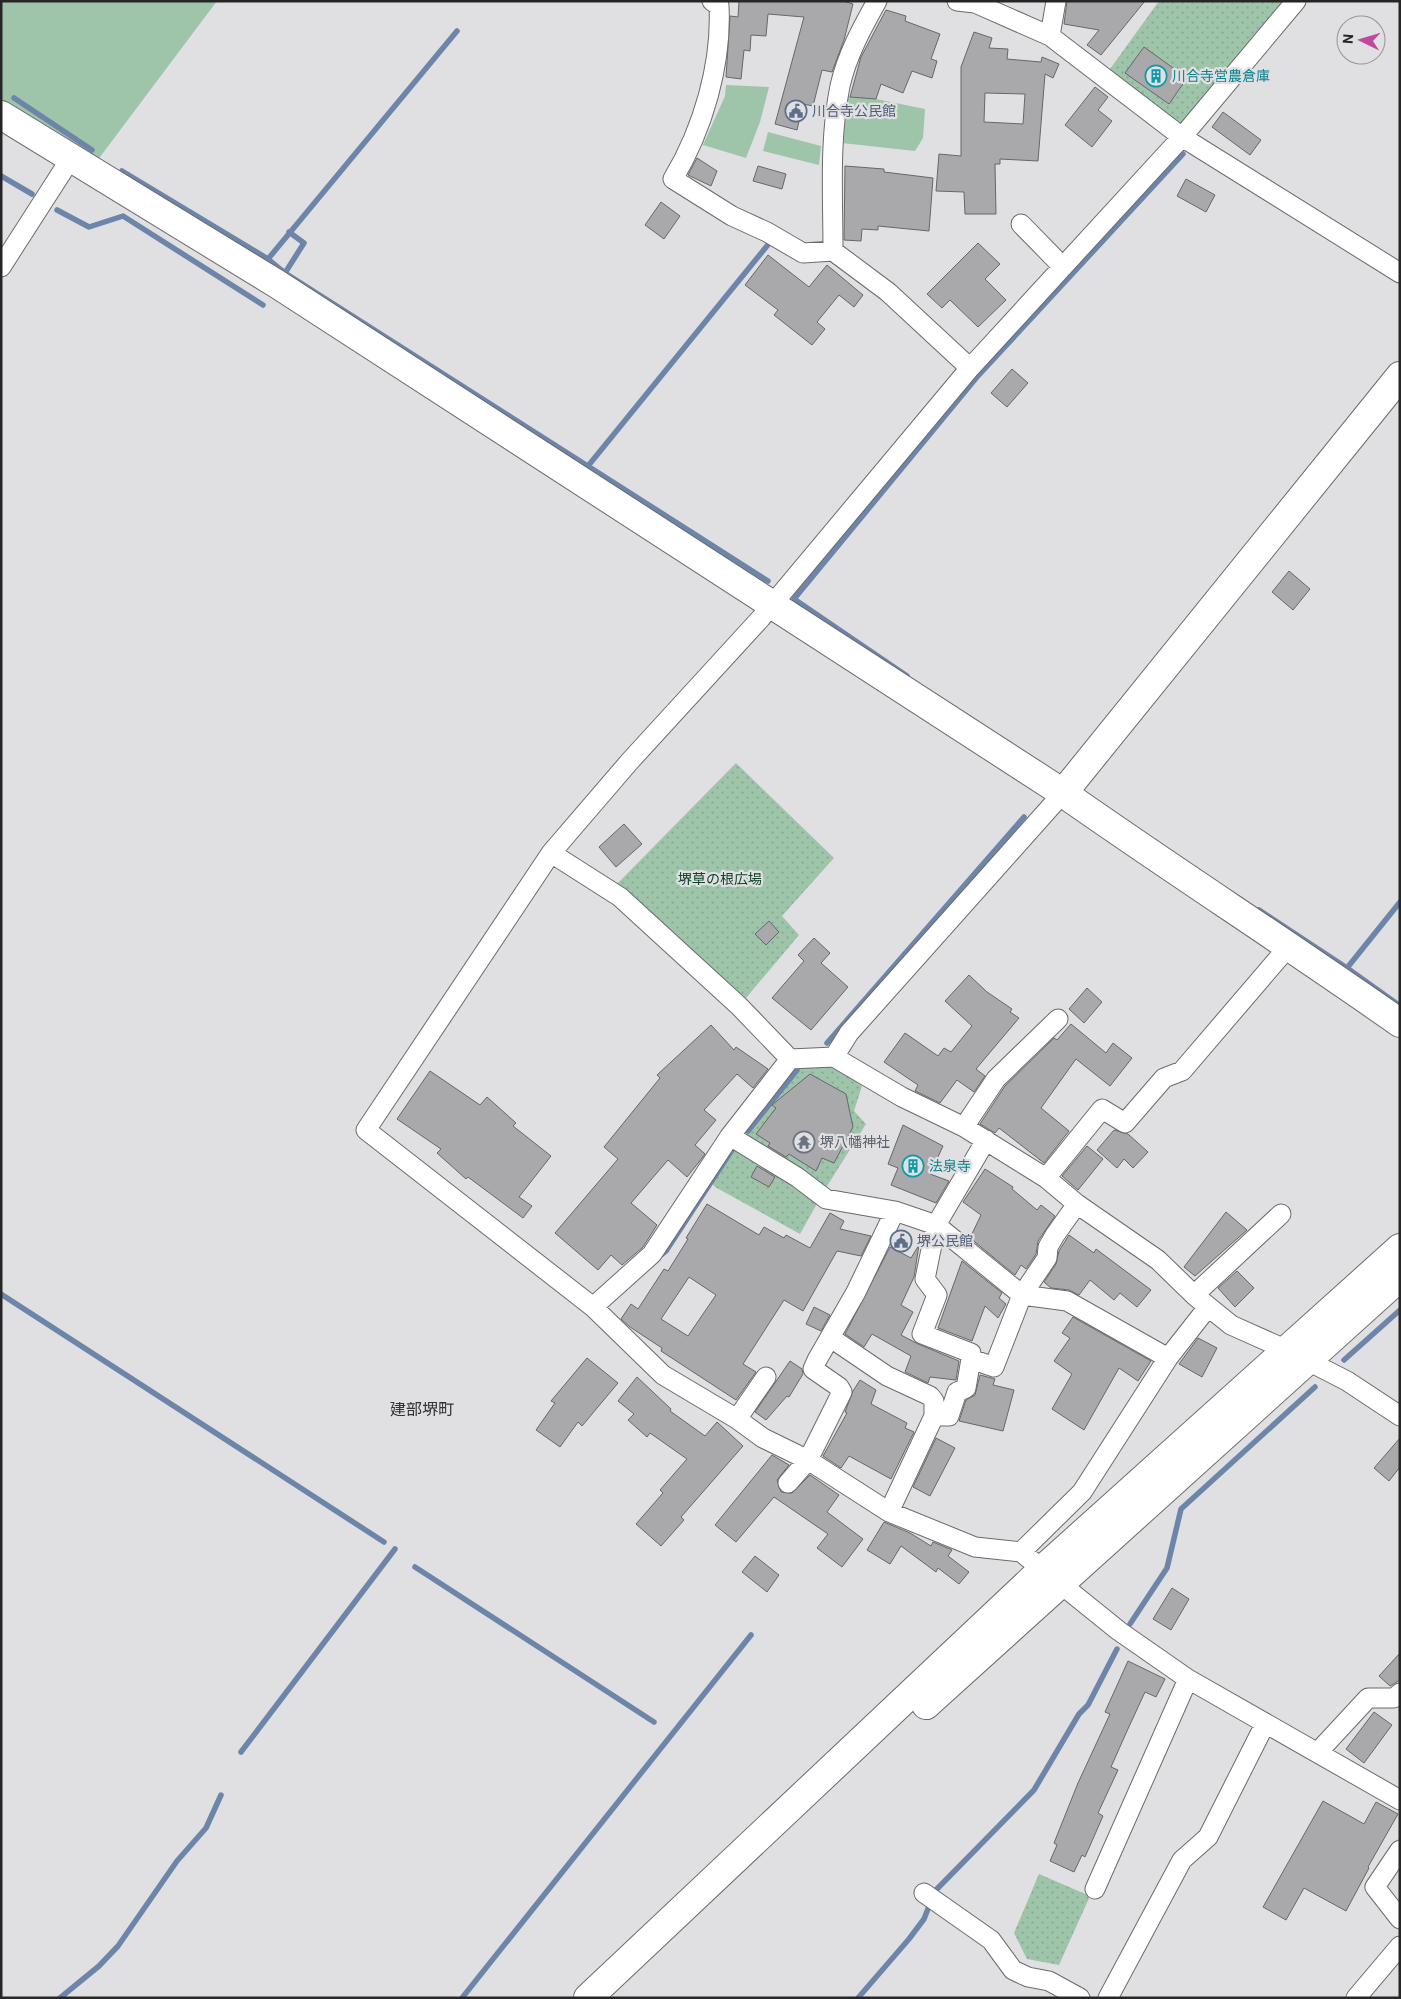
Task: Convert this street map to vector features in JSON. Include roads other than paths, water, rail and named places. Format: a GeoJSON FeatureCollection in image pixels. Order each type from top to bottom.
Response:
{"type":"FeatureCollection","features":[{"type":"Feature","properties":{"kind":"street"},"geometry":{"type":"LineString","coordinates":[[833,251],[833,144],[840,84],[857,37],[877,1]]}},
{"type":"Feature","properties":{"kind":"street"},"geometry":{"type":"LineString","coordinates":[[957,1],[975,2],[1050,36],[1182,137],[1400,273]]}},
{"type":"Feature","properties":{"kind":"street"},"geometry":{"type":"LineString","coordinates":[[1050,36],[1056,1]]}},
{"type":"Feature","properties":{"kind":"street"},"geometry":{"type":"LineString","coordinates":[[1296,1],[1182,137],[970,368],[771,605],[630,761],[551,853],[366,1130],[593,1307],[663,1375],[737,1419],[763,1438],[808,1460],[889,1512],[975,1547],[1021,1552],[1119,1631],[1188,1679],[1400,1800]]}},
{"type":"Feature","properties":{"kind":"street"},"geometry":{"type":"LineString","coordinates":[[719,3],[720,33],[710,92],[681,166],[673,180],[732,216],[767,232],[804,253],[833,251],[888,292],[970,368]]}},
{"type":"Feature","properties":{"kind":"street"},"geometry":{"type":"LineString","coordinates":[[1,115],[277,284],[1063,793],[1187,880],[1290,946],[1400,1024]]}},
{"type":"Feature","properties":{"kind":"street"},"geometry":{"type":"LineString","coordinates":[[1,267],[71,158]]}},
{"type":"Feature","properties":{"kind":"street"},"geometry":{"type":"LineString","coordinates":[[1021,224],[1063,267]]}},
{"type":"Feature","properties":{"kind":"street"},"geometry":{"type":"LineString","coordinates":[[834,1057],[849,1033],[1063,793],[1400,376]]}},
{"type":"Feature","properties":{"kind":"street"},"geometry":{"type":"LineString","coordinates":[[551,853],[620,897],[739,1006],[790,1060]]}},
{"type":"Feature","properties":{"kind":"street"},"geometry":{"type":"LineString","coordinates":[[1046,1178],[1102,1109],[1125,1123],[1164,1078],[1182,1071],[1290,946]]}},
{"type":"Feature","properties":{"kind":"street"},"geometry":{"type":"LineString","coordinates":[[964,1126],[996,1079],[1058,1019]]}},
{"type":"Feature","properties":{"kind":"street"},"geometry":{"type":"LineString","coordinates":[[593,1307],[652,1254],[730,1136],[790,1060],[834,1057],[902,1097],[964,1126],[1046,1178],[1077,1204],[1158,1260],[1201,1301],[1231,1325],[1297,1355],[1347,1381],[1400,1416]]}},
{"type":"Feature","properties":{"kind":"street"},"geometry":{"type":"LineString","coordinates":[[730,1136],[797,1177],[826,1199],[895,1211],[936,1225],[1022,1295],[1067,1301],[1168,1358]]}},
{"type":"Feature","properties":{"kind":"street"},"geometry":{"type":"LineString","coordinates":[[934,1416],[950,1416],[957,1392],[966,1388],[971,1353],[922,1334],[937,1295],[925,1279],[936,1225],[986,1140]]}},
{"type":"Feature","properties":{"kind":"street"},"geometry":{"type":"LineString","coordinates":[[971,1359],[994,1367],[1022,1295],[1047,1258],[1048,1247],[1055,1234],[1077,1204]]}},
{"type":"Feature","properties":{"kind":"street"},"geometry":{"type":"LineString","coordinates":[[788,1483],[808,1460],[842,1392],[839,1387],[813,1369],[831,1338],[895,1211]]}},
{"type":"Feature","properties":{"kind":"street"},"geometry":{"type":"LineString","coordinates":[[1021,1552],[1082,1492],[1168,1358],[1201,1301],[1281,1214]]}},
{"type":"Feature","properties":{"kind":"street"},"geometry":{"type":"LineString","coordinates":[[588,1998],[1297,1355],[1400,1248]]}},
{"type":"Feature","properties":{"kind":"street"},"geometry":{"type":"LineString","coordinates":[[1297,1355],[1400,1277]]}},
{"type":"Feature","properties":{"kind":"street"},"geometry":{"type":"LineString","coordinates":[[831,1338],[887,1376],[930,1396],[934,1401],[934,1416],[889,1512]]}},
{"type":"Feature","properties":{"kind":"street"},"geometry":{"type":"LineString","coordinates":[[737,1419],[766,1377]]}},
{"type":"Feature","properties":{"kind":"street"},"geometry":{"type":"LineString","coordinates":[[609,1998],[1051,1577]]}},
{"type":"Feature","properties":{"kind":"street"},"geometry":{"type":"LineString","coordinates":[[1095,1889],[1188,1679]]}},
{"type":"Feature","properties":{"kind":"street"},"geometry":{"type":"LineString","coordinates":[[1318,1752],[1368,1698],[1394,1698],[1400,1693]]}},
{"type":"Feature","properties":{"kind":"street"},"geometry":{"type":"LineString","coordinates":[[1108,1998],[1182,1860],[1208,1837],[1265,1724]]}},
{"type":"Feature","properties":{"kind":"street"},"geometry":{"type":"LineString","coordinates":[[1400,1850],[1375,1886],[1400,1918]]}},
{"type":"Feature","properties":{"kind":"street"},"geometry":{"type":"LineString","coordinates":[[924,1892],[991,1940],[1013,1970],[1028,1977],[1049,1981],[1080,1998]]}},
{"type":"Feature","properties":{"kind":"street"},"geometry":{"type":"LineString","coordinates":[[1356,1998],[1400,1946]]}},
{"type":"Feature","properties":{"kind":"waterway"},"geometry":{"type":"LineString","coordinates":[[268,259],[457,31]]}},
{"type":"Feature","properties":{"kind":"waterway"},"geometry":{"type":"LineString","coordinates":[[14,98],[92,150]]}},
{"type":"Feature","properties":{"kind":"waterway"},"geometry":{"type":"LineString","coordinates":[[907,676],[794,599],[977,377],[1183,154]]}},
{"type":"Feature","properties":{"kind":"waterway"},"geometry":{"type":"LineString","coordinates":[[122,171],[268,259],[285,273],[768,581]]}},
{"type":"Feature","properties":{"kind":"waterway"},"geometry":{"type":"LineString","coordinates":[[1,176],[32,194]]}},
{"type":"Feature","properties":{"kind":"waterway"},"geometry":{"type":"LineString","coordinates":[[57,210],[89,227],[123,216],[263,305]]}},
{"type":"Feature","properties":{"kind":"waterway"},"geometry":{"type":"LineString","coordinates":[[285,273],[304,243],[289,232]]}},
{"type":"Feature","properties":{"kind":"waterway"},"geometry":{"type":"LineString","coordinates":[[588,466],[771,241]]}},
{"type":"Feature","properties":{"kind":"waterway"},"geometry":{"type":"LineString","coordinates":[[827,1043],[1024,817]]}},
{"type":"Feature","properties":{"kind":"waterway"},"geometry":{"type":"LineString","coordinates":[[1347,968],[1400,902]]}},
{"type":"Feature","properties":{"kind":"waterway"},"geometry":{"type":"LineString","coordinates":[[1259,910],[1347,968],[1400,1006]]}},
{"type":"Feature","properties":{"kind":"waterway"},"geometry":{"type":"LineString","coordinates":[[748,1131],[797,1070]]}},
{"type":"Feature","properties":{"kind":"waterway"},"geometry":{"type":"LineString","coordinates":[[660,1256],[666,1251],[732,1150]]}},
{"type":"Feature","properties":{"kind":"waterway"},"geometry":{"type":"LineString","coordinates":[[1,1294],[384,1542]]}},
{"type":"Feature","properties":{"kind":"waterway"},"geometry":{"type":"LineString","coordinates":[[1344,1360],[1400,1310]]}},
{"type":"Feature","properties":{"kind":"waterway"},"geometry":{"type":"LineString","coordinates":[[1130,1624],[1167,1568],[1181,1509],[1315,1387]]}},
{"type":"Feature","properties":{"kind":"waterway"},"geometry":{"type":"LineString","coordinates":[[241,1752],[395,1549]]}},
{"type":"Feature","properties":{"kind":"waterway"},"geometry":{"type":"LineString","coordinates":[[415,1567],[654,1722]]}},
{"type":"Feature","properties":{"kind":"waterway"},"geometry":{"type":"LineString","coordinates":[[462,1998],[751,1635]]}},
{"type":"Feature","properties":{"kind":"waterway"},"geometry":{"type":"LineString","coordinates":[[858,1998],[924,1919],[935,1891],[1034,1790],[1079,1714],[1088,1705],[1117,1649]]}},
{"type":"Feature","properties":{"kind":"waterway"},"geometry":{"type":"LineString","coordinates":[[60,1998],[99,1966],[118,1946],[177,1861],[206,1828],[221,1795]]}},
{"type":"Feature","properties":{"kind":"place","name":"川合寺営農倉庫"},"geometry":{"type":"Point","coordinates":[1156,76]}},
{"type":"Feature","properties":{"kind":"place","name":"川合寺公民館"},"geometry":{"type":"Point","coordinates":[796,111]}},
{"type":"Feature","properties":{"kind":"place","name":"堺八幡神社"},"geometry":{"type":"Point","coordinates":[804,1142]}},
{"type":"Feature","properties":{"kind":"place","name":"法泉寺"},"geometry":{"type":"Point","coordinates":[913,1166]}},
{"type":"Feature","properties":{"kind":"place","name":"堺公民館"},"geometry":{"type":"Point","coordinates":[901,1241]}},
{"type":"Feature","properties":{"kind":"district","name":"建部堺町"},"geometry":{"type":"Point","coordinates":[422,1409]}},
{"type":"Feature","properties":{"kind":"park label","name":"堺草の根広場"},"geometry":{"type":"Point","coordinates":[720,879]}}]}
